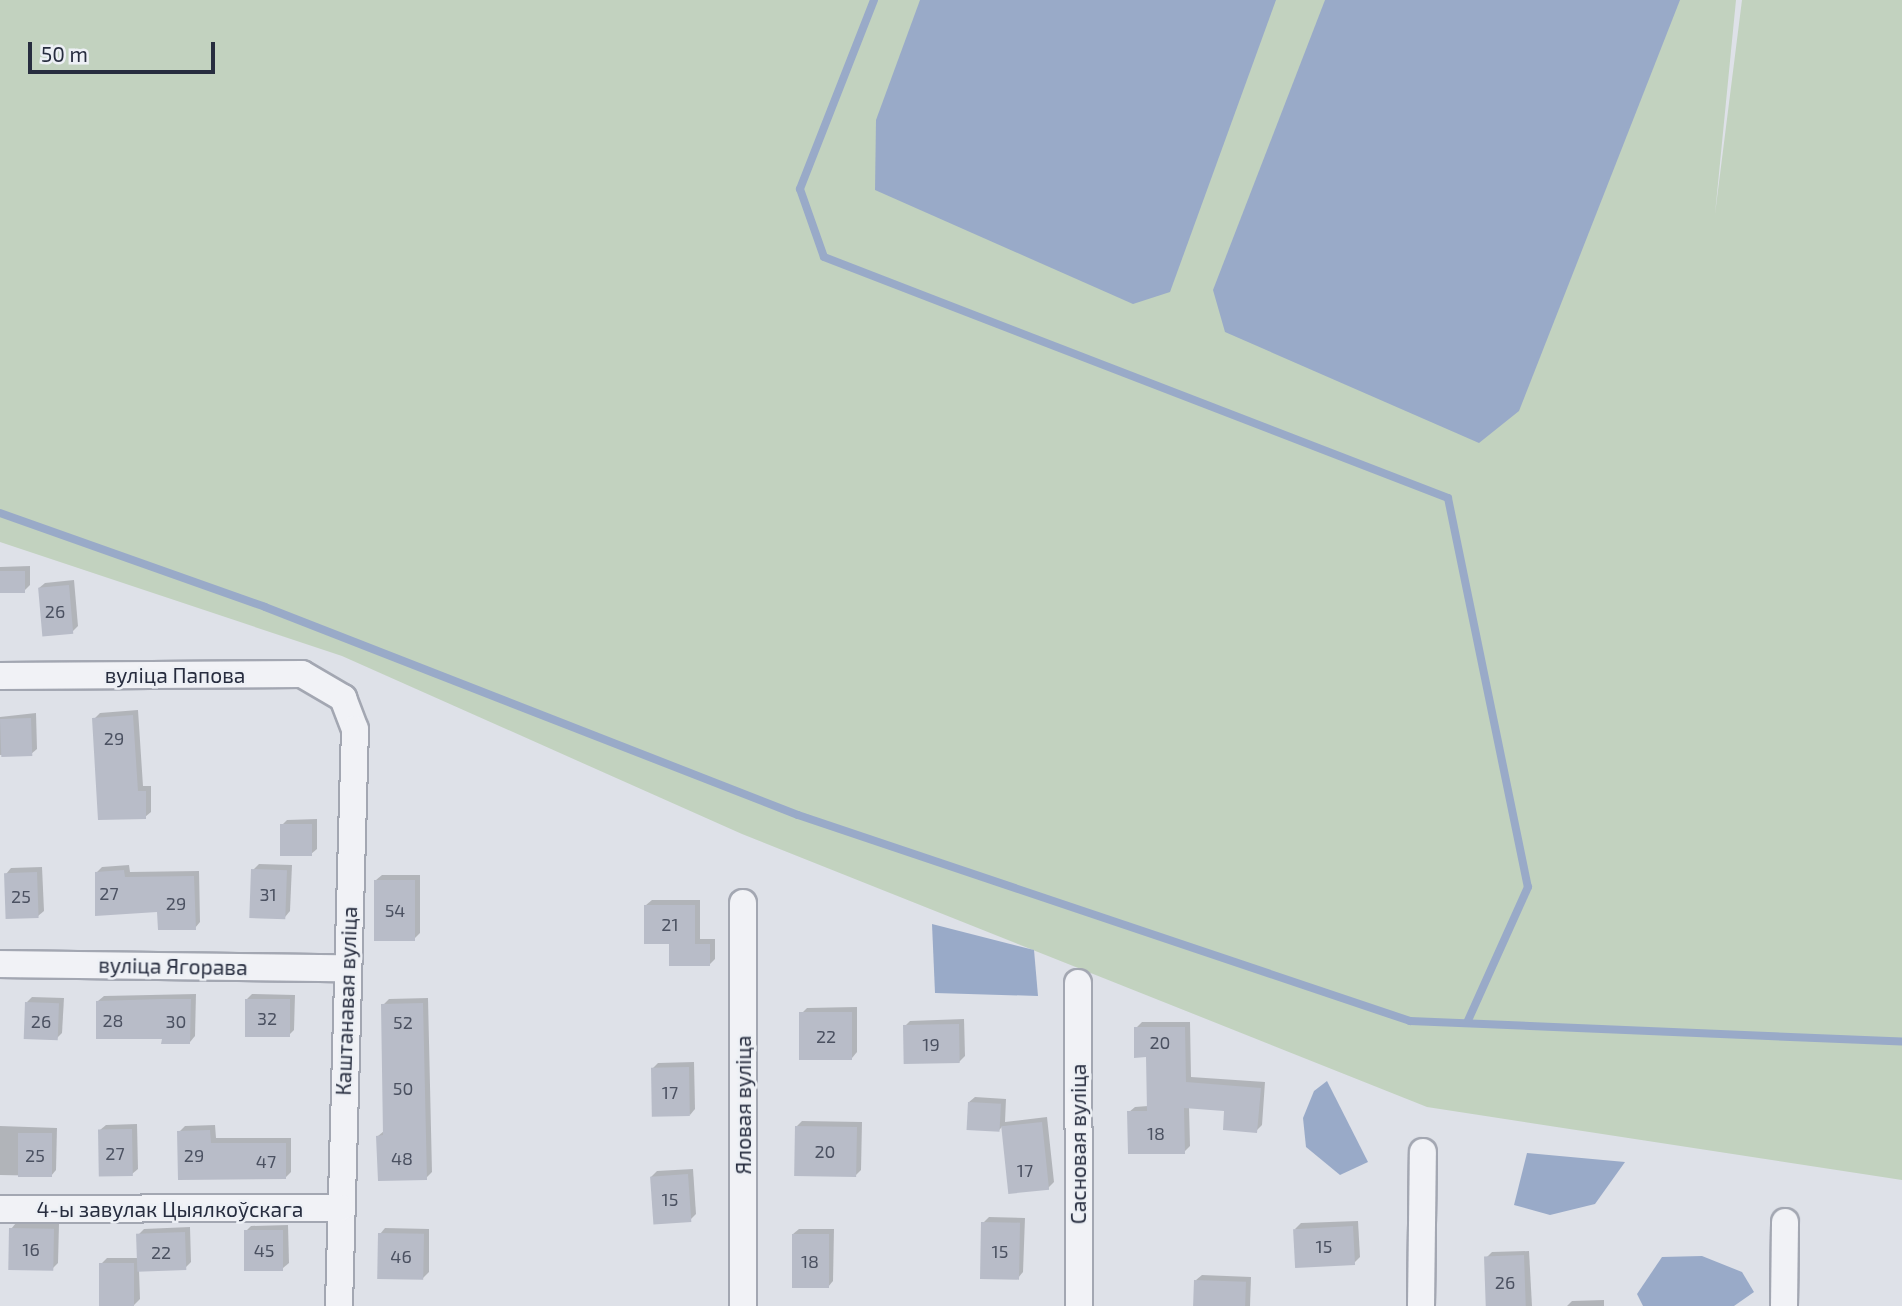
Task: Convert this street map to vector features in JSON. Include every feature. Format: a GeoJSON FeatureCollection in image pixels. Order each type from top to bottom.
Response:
{"type":"FeatureCollection","features":[{"type":"Feature","properties":{"kind":"street","name":"вуліца Папова"},"geometry":{"type":"LineString","coordinates":[[0,676],[302,674],[343,698]]}},
{"type":"Feature","properties":{"kind":"street","name":"Каштанавая вуліца"},"geometry":{"type":"LineString","coordinates":[[339,1306],[346,968],[355,729],[343,698]]}},
{"type":"Feature","properties":{"kind":"street","name":"Яловая вуліца"},"geometry":{"type":"LineString","coordinates":[[743,903],[743,1306]]}},
{"type":"Feature","properties":{"kind":"street","name":"вуліца Ягорава"},"geometry":{"type":"LineString","coordinates":[[0,964],[346,968]]}},
{"type":"Feature","properties":{"kind":"street","name":"Сасновая вуліца"},"geometry":{"type":"LineString","coordinates":[[1078,983],[1079,1306]]}},
{"type":"Feature","properties":{"kind":"street"},"geometry":{"type":"LineString","coordinates":[[1421,1306],[1423,1152]]}},
{"type":"Feature","properties":{"kind":"street","name":"4-ы завулак Цыялкоўскага"},"geometry":{"type":"LineString","coordinates":[[0,1209],[340,1208]]}},
{"type":"Feature","properties":{"kind":"street"},"geometry":{"type":"LineString","coordinates":[[1784,1222],[1784,1306]]}},
{"type":"Feature","properties":{"kind":"green space"},"geometry":{"type":"Polygon","coordinates":[[[0,0],[1736,0],[1715,214],[1742,0],[1902,0],[1902,1180],[1427,1107],[742,834],[342,656],[0,542],[0,0]]]}},
{"type":"Feature","properties":{"kind":"water"},"geometry":{"type":"Polygon","coordinates":[[[920,0],[1276,0],[1170,292],[1133,304],[875,190],[876,120],[920,0]]]}},
{"type":"Feature","properties":{"kind":"water"},"geometry":{"type":"Polygon","coordinates":[[[1325,0],[1680,0],[1519,411],[1479,443],[1225,332],[1213,290],[1325,0]]]}},
{"type":"Feature","properties":{"kind":"water"},"geometry":{"type":"Polygon","coordinates":[[[932,924],[1034,950],[1038,996],[935,993],[932,924]]]}},
{"type":"Feature","properties":{"kind":"water"},"geometry":{"type":"Polygon","coordinates":[[[1327,1081],[1368,1162],[1340,1175],[1306,1147],[1303,1118],[1314,1091],[1327,1081]]]}},
{"type":"Feature","properties":{"kind":"water"},"geometry":{"type":"Polygon","coordinates":[[[1527,1153],[1625,1162],[1595,1204],[1550,1215],[1514,1205],[1527,1153]]]}},
{"type":"Feature","properties":{"kind":"water"},"geometry":{"type":"Polygon","coordinates":[[[1702,1256],[1742,1272],[1754,1292],[1734,1306],[1643,1306],[1637,1294],[1662,1257],[1702,1256]]]}},
{"type":"Feature","properties":{"kind":"building"},"geometry":{"type":"Polygon","coordinates":[[[0,571],[25,571],[25,593],[0,593],[0,571]]]}},
{"type":"Feature","properties":{"kind":"building"},"geometry":{"type":"Polygon","coordinates":[[[69,585],[73,634],[42,637],[38,588],[69,585]]]}},
{"type":"Feature","properties":{"kind":"building"},"geometry":{"type":"Polygon","coordinates":[[[133,715],[138,791],[146,791],[146,819],[98,820],[92,718],[133,715]]]}},
{"type":"Feature","properties":{"kind":"building"},"geometry":{"type":"Polygon","coordinates":[[[31,718],[32,756],[1,757],[0,719],[31,718]]]}},
{"type":"Feature","properties":{"kind":"building"},"geometry":{"type":"Polygon","coordinates":[[[280,824],[312,824],[312,856],[280,856],[280,824]]]}},
{"type":"Feature","properties":{"kind":"building"},"geometry":{"type":"Polygon","coordinates":[[[251,869],[287,870],[285,919],[249,918],[251,869]]]}},
{"type":"Feature","properties":{"kind":"building"},"geometry":{"type":"Polygon","coordinates":[[[124,870],[125,877],[194,876],[196,930],[158,930],[157,912],[95,916],[95,872],[124,870]]]}},
{"type":"Feature","properties":{"kind":"building"},"geometry":{"type":"Polygon","coordinates":[[[37,872],[39,918],[6,919],[4,873],[37,872]]]}},
{"type":"Feature","properties":{"kind":"building"},"geometry":{"type":"Polygon","coordinates":[[[374,880],[415,880],[415,941],[374,941],[374,880]]]}},
{"type":"Feature","properties":{"kind":"building"},"geometry":{"type":"Polygon","coordinates":[[[644,905],[695,905],[695,944],[710,944],[710,966],[669,966],[669,944],[644,944],[644,905]]]}},
{"type":"Feature","properties":{"kind":"building"},"geometry":{"type":"Polygon","coordinates":[[[191,999],[190,1044],[161,1044],[162,1039],[96,1039],[96,1001],[191,999]]]}},
{"type":"Feature","properties":{"kind":"building"},"geometry":{"type":"Polygon","coordinates":[[[245,999],[290,999],[290,1037],[245,1037],[245,999]]]}},
{"type":"Feature","properties":{"kind":"building"},"geometry":{"type":"Polygon","coordinates":[[[25,1002],[59,1003],[58,1040],[24,1039],[25,1002]]]}},
{"type":"Feature","properties":{"kind":"building"},"geometry":{"type":"Polygon","coordinates":[[[423,1003],[427,1180],[378,1181],[376,1136],[383,1135],[381,1004],[423,1003]]]}},
{"type":"Feature","properties":{"kind":"building"},"geometry":{"type":"Polygon","coordinates":[[[799,1012],[852,1012],[852,1060],[799,1060],[799,1012]]]}},
{"type":"Feature","properties":{"kind":"building"},"geometry":{"type":"Polygon","coordinates":[[[959,1024],[960,1063],[904,1064],[903,1025],[959,1024]]]}},
{"type":"Feature","properties":{"kind":"building"},"geometry":{"type":"Polygon","coordinates":[[[1134,1027],[1185,1027],[1186,1082],[1261,1088],[1257,1133],[1223,1130],[1224,1111],[1184,1108],[1185,1154],[1128,1154],[1127,1111],[1147,1111],[1146,1057],[1134,1058],[1134,1027]]]}},
{"type":"Feature","properties":{"kind":"building"},"geometry":{"type":"Polygon","coordinates":[[[689,1067],[690,1116],[652,1117],[651,1068],[689,1067]]]}},
{"type":"Feature","properties":{"kind":"building"},"geometry":{"type":"Polygon","coordinates":[[[968,1102],[1001,1104],[999,1132],[967,1130],[968,1102]]]}},
{"type":"Feature","properties":{"kind":"building"},"geometry":{"type":"Polygon","coordinates":[[[1042,1122],[1049,1190],[1008,1194],[1001,1126],[1042,1122]]]}},
{"type":"Feature","properties":{"kind":"building"},"geometry":{"type":"Polygon","coordinates":[[[795,1126],[857,1127],[856,1177],[794,1176],[795,1126]]]}},
{"type":"Feature","properties":{"kind":"building"},"geometry":{"type":"Polygon","coordinates":[[[132,1129],[133,1176],[99,1177],[98,1130],[132,1129]]]}},
{"type":"Feature","properties":{"kind":"building"},"geometry":{"type":"Polygon","coordinates":[[[210,1130],[211,1143],[286,1143],[286,1179],[178,1180],[177,1131],[210,1130]]]}},
{"type":"Feature","properties":{"kind":"building"},"geometry":{"type":"Polygon","coordinates":[[[18,1133],[52,1133],[52,1177],[18,1177],[18,1133]]]}},
{"type":"Feature","properties":{"kind":"building"},"geometry":{"type":"Polygon","coordinates":[[[688,1174],[691,1222],[653,1225],[650,1177],[688,1174]]]}},
{"type":"Feature","properties":{"kind":"building"},"geometry":{"type":"Polygon","coordinates":[[[981,1222],[1020,1223],[1019,1280],[980,1279],[981,1222]]]}},
{"type":"Feature","properties":{"kind":"building"},"geometry":{"type":"Polygon","coordinates":[[[1353,1226],[1355,1265],[1295,1268],[1293,1229],[1353,1226]]]}},
{"type":"Feature","properties":{"kind":"building"},"geometry":{"type":"Polygon","coordinates":[[[9,1228],[54,1229],[53,1271],[8,1270],[9,1228]]]}},
{"type":"Feature","properties":{"kind":"building"},"geometry":{"type":"Polygon","coordinates":[[[244,1230],[283,1230],[283,1271],[244,1271],[244,1230]]]}},
{"type":"Feature","properties":{"kind":"building"},"geometry":{"type":"Polygon","coordinates":[[[185,1232],[186,1270],[137,1272],[136,1234],[185,1232]]]}},
{"type":"Feature","properties":{"kind":"building"},"geometry":{"type":"Polygon","coordinates":[[[378,1233],[424,1234],[423,1280],[377,1279],[378,1233]]]}},
{"type":"Feature","properties":{"kind":"building"},"geometry":{"type":"Polygon","coordinates":[[[792,1234],[829,1234],[829,1288],[792,1288],[792,1234]]]}},
{"type":"Feature","properties":{"kind":"building"},"geometry":{"type":"Polygon","coordinates":[[[1524,1255],[1526,1306],[1486,1306],[1484,1256],[1524,1255]]]}},
{"type":"Feature","properties":{"kind":"building"},"geometry":{"type":"Polygon","coordinates":[[[99,1263],[134,1263],[134,1306],[99,1306],[99,1263]]]}},
{"type":"Feature","properties":{"kind":"building"},"geometry":{"type":"Polygon","coordinates":[[[1194,1280],[1246,1282],[1245,1306],[1193,1306],[1194,1280]]]}},
{"type":"Feature","properties":{"kind":"waterway"},"geometry":{"type":"LineString","coordinates":[[874,0],[800,189],[824,257],[1448,498],[1528,887],[1467,1023]]}},
{"type":"Feature","properties":{"kind":"waterway"},"geometry":{"type":"LineString","coordinates":[[0,513],[265,607],[798,815],[1410,1021],[1902,1042]]}}]}
